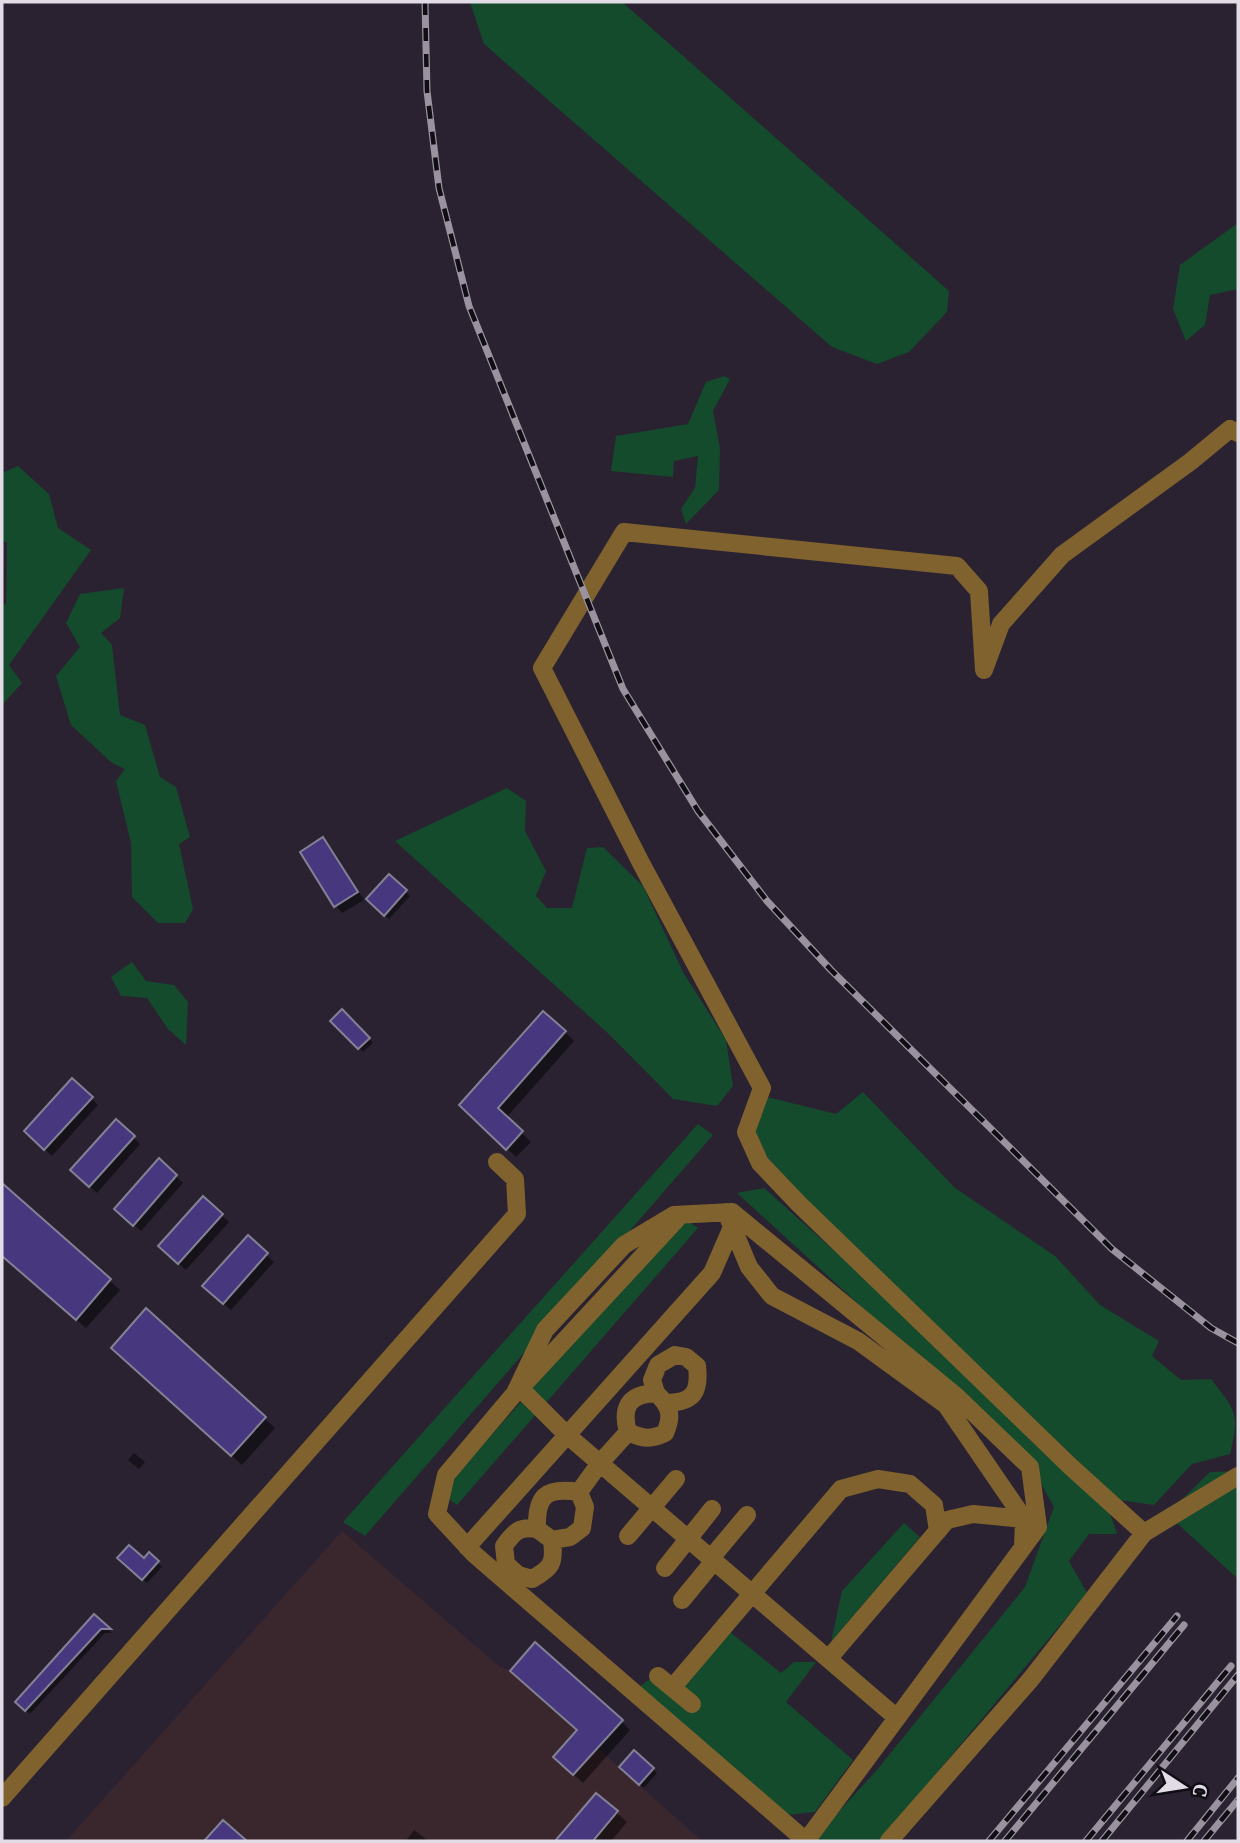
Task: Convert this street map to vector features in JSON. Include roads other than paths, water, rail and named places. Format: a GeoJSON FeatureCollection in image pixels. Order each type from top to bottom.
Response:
{"type":"FeatureCollection","features":[{"type":"Feature","properties":{"kind":"lane"},"geometry":{"type":"LineString","coordinates":[[1144,1533],[1070,1466],[760,1163],[746,1132],[762,1088],[641,863],[542,668],[624,532],[957,566],[979,591],[985,670],[1001,624],[1062,555],[1190,462],[1230,429],[1238,433]]}},
{"type":"Feature","properties":{"kind":"lane"},"geometry":{"type":"LineString","coordinates":[[2,1798],[517,1214],[515,1179],[497,1162]]}},
{"type":"Feature","properties":{"kind":"lane"},"geometry":{"type":"LineString","coordinates":[[467,1547],[712,1273],[732,1212],[956,1396],[1030,1467],[1038,1527],[806,1841],[467,1547],[437,1514],[446,1475],[518,1391],[545,1330],[624,1245],[674,1215],[729,1220]]}},
{"type":"Feature","properties":{"kind":"lane"},"geometry":{"type":"LineString","coordinates":[[729,1220],[749,1267],[772,1296],[858,1341],[946,1405],[1024,1519],[1023,1547]]}},
{"type":"Feature","properties":{"kind":"lane"},"geometry":{"type":"LineString","coordinates":[[518,1391],[897,1718]]}},
{"type":"Feature","properties":{"kind":"lane"},"geometry":{"type":"LineString","coordinates":[[641,1394],[662,1398],[671,1418],[665,1433],[652,1439],[628,1432],[624,1417],[631,1401],[641,1394]]}},
{"type":"Feature","properties":{"kind":"lane"},"geometry":{"type":"LineString","coordinates":[[579,1492],[628,1432]]}},
{"type":"Feature","properties":{"kind":"lane"},"geometry":{"type":"LineString","coordinates":[[889,1841],[1031,1679],[1144,1533],[1238,1476]]}},
{"type":"Feature","properties":{"kind":"lane"},"geometry":{"type":"LineString","coordinates":[[628,1536],[676,1479]]}},
{"type":"Feature","properties":{"kind":"lane"},"geometry":{"type":"LineString","coordinates":[[673,1688],[841,1489],[878,1479],[910,1484],[934,1504],[938,1531]]}},
{"type":"Feature","properties":{"kind":"lane"},"geometry":{"type":"LineString","coordinates":[[537,1529],[537,1508],[542,1497],[560,1489],[579,1492]]}},
{"type":"Feature","properties":{"kind":"lane"},"geometry":{"type":"LineString","coordinates":[[552,1540],[554,1556],[548,1570],[532,1579],[518,1575],[506,1564],[504,1546],[515,1531],[526,1527],[537,1529],[552,1540],[570,1537],[582,1528],[585,1507],[579,1492]]}},
{"type":"Feature","properties":{"kind":"lane"},"geometry":{"type":"LineString","coordinates":[[665,1568],[712,1509]]}},
{"type":"Feature","properties":{"kind":"lane"},"geometry":{"type":"LineString","coordinates":[[829,1658],[947,1520],[973,1514],[1024,1519]]}},
{"type":"Feature","properties":{"kind":"lane"},"geometry":{"type":"LineString","coordinates":[[682,1600],[747,1515]]}},
{"type":"Feature","properties":{"kind":"lane"},"geometry":{"type":"LineString","coordinates":[[658,1676],[692,1704]]}},
{"type":"Feature","properties":{"kind":"railway"},"geometry":{"type":"LineString","coordinates":[[425,2],[427,91],[439,188],[469,306],[623,689],[698,811],[767,901],[831,970],[1112,1249],[1211,1328],[1238,1343]]}},
{"type":"Feature","properties":{"kind":"railway"},"geometry":{"type":"LineString","coordinates":[[989,1841],[1177,1616]]}},
{"type":"Feature","properties":{"kind":"railway"},"geometry":{"type":"LineString","coordinates":[[1005,1841],[1184,1625]]}},
{"type":"Feature","properties":{"kind":"railway"},"geometry":{"type":"LineString","coordinates":[[1086,1841],[1231,1666]]}},
{"type":"Feature","properties":{"kind":"railway"},"geometry":{"type":"LineString","coordinates":[[1102,1841],[1238,1675]]}},
{"type":"Feature","properties":{"kind":"railway"},"geometry":{"type":"LineString","coordinates":[[1187,1841],[1238,1778]]}},
{"type":"Feature","properties":{"kind":"railway"},"geometry":{"type":"LineString","coordinates":[[1204,1841],[1238,1800]]}}]}
